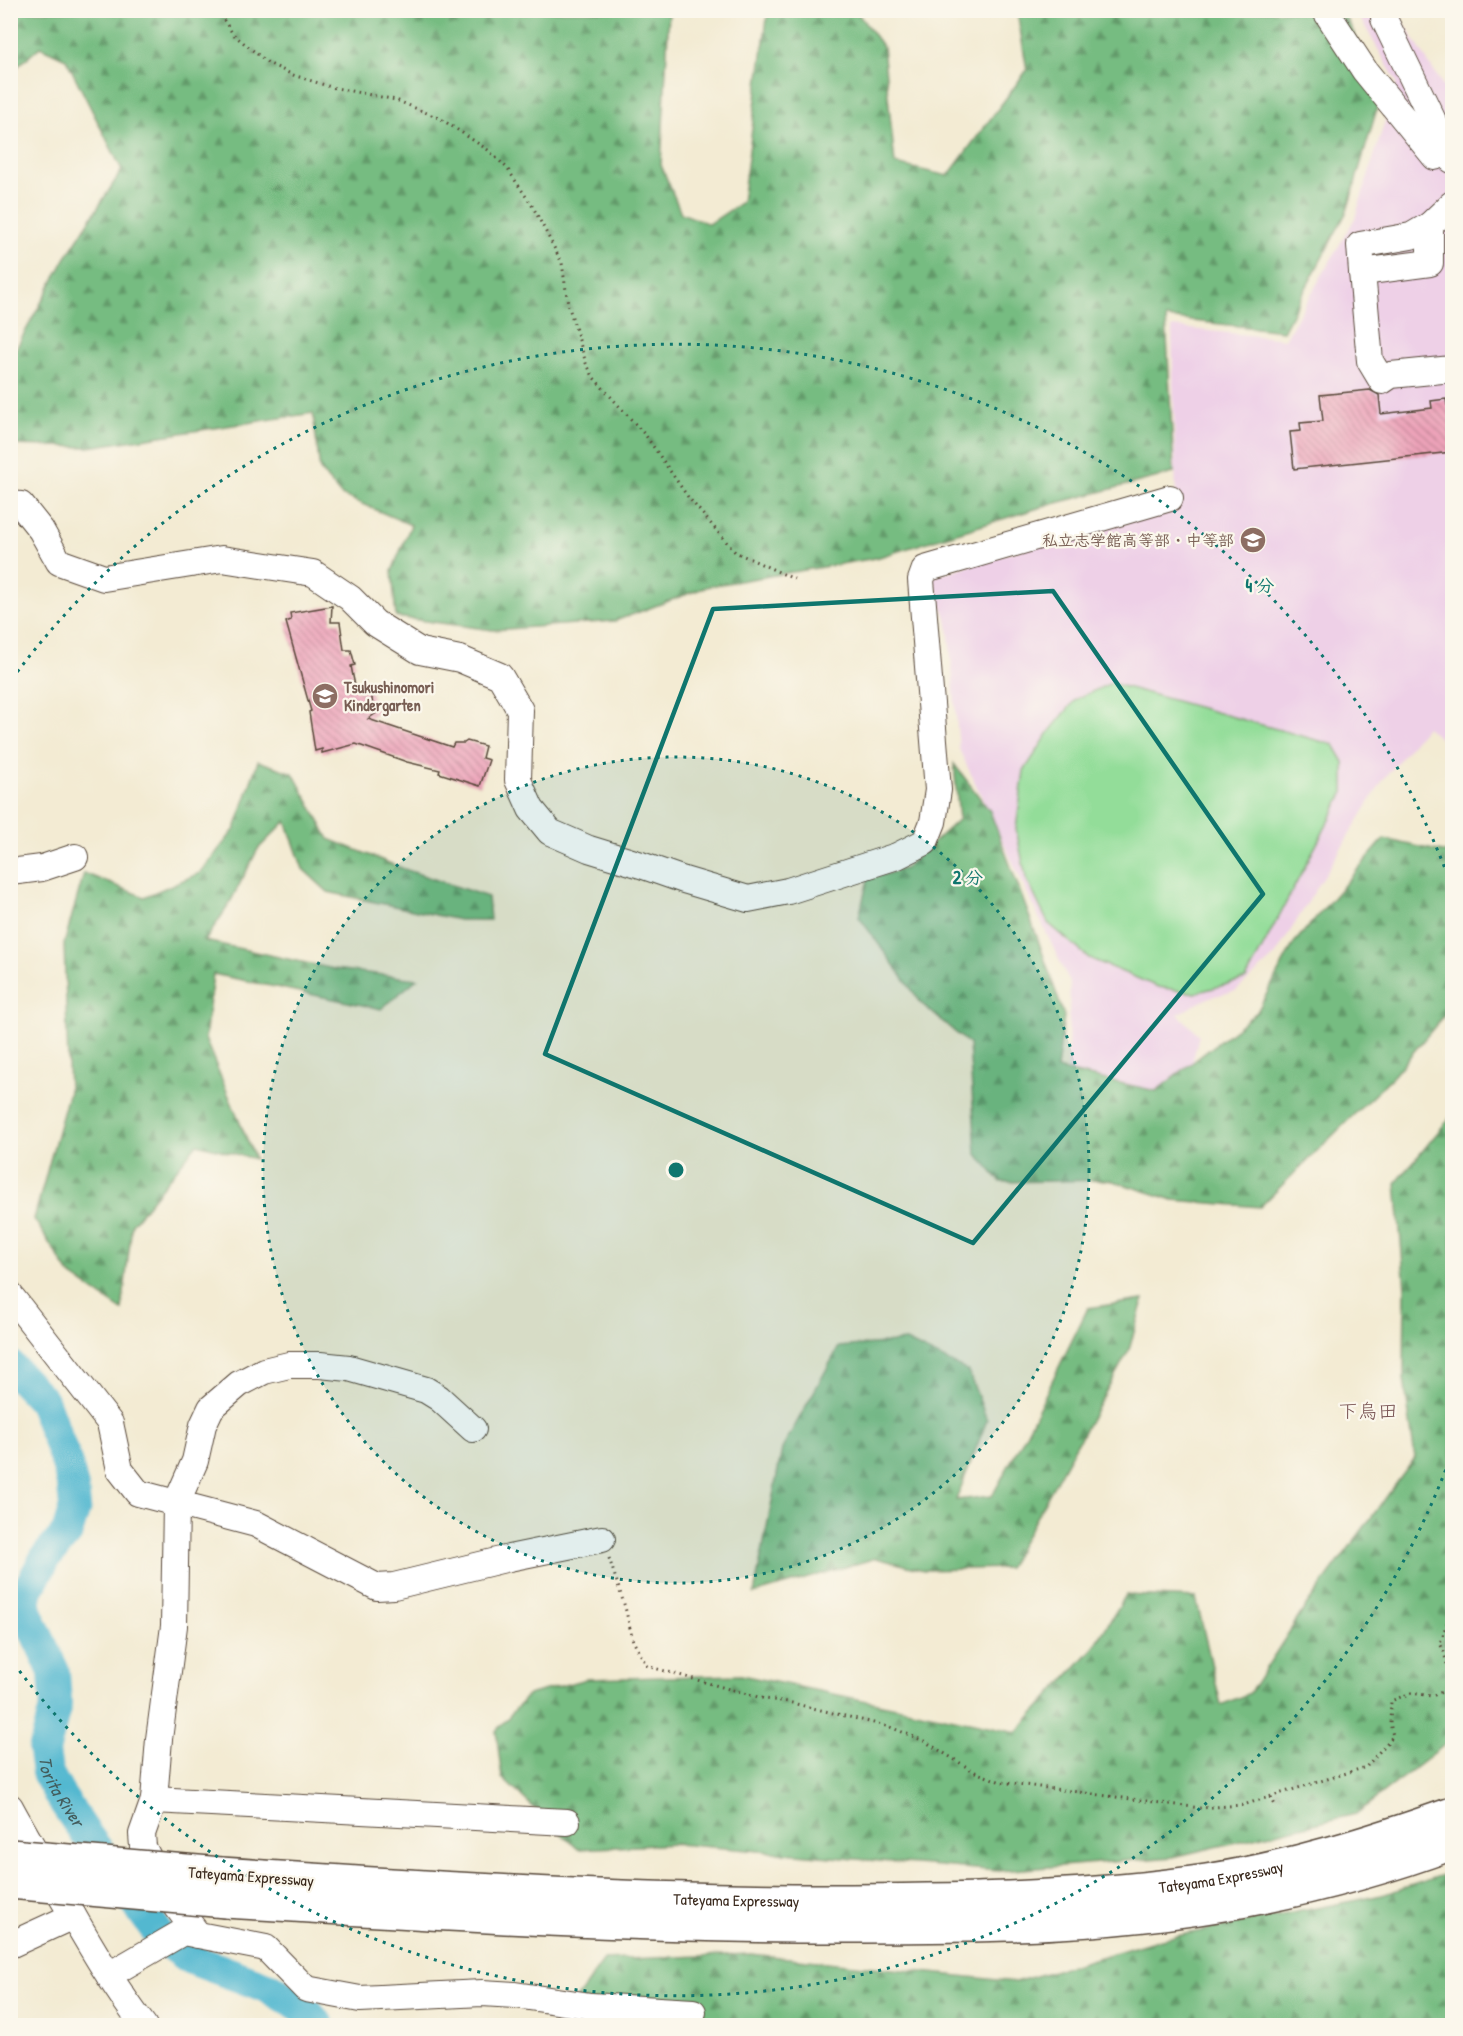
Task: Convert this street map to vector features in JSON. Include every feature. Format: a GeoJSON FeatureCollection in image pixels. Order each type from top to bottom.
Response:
{"type":"FeatureCollection","features":[{"type":"Feature","properties":{"kind":"highway","name":"Tateyama Expressway"},"geometry":{"type":"LineString","coordinates":[[10,1882],[785,1901],[1001,1898],[1133,1889],[1208,1880],[1341,1851],[1452,1814]]}},
{"type":"Feature","properties":{"kind":"highway","name":"Tateyama Expressway"},"geometry":{"type":"LineString","coordinates":[[10,1856],[224,1888],[527,1920],[785,1927],[981,1926],[1060,1922],[1216,1905],[1289,1892],[1352,1876],[1452,1843]]}},
{"type":"Feature","properties":{"kind":"street"},"geometry":{"type":"LineString","coordinates":[[1325,10],[1365,71],[1444,158]]}},
{"type":"Feature","properties":{"kind":"street"},"geometry":{"type":"LineString","coordinates":[[1385,10],[1384,19],[1444,158]]}},
{"type":"Feature","properties":{"kind":"street"},"geometry":{"type":"LineString","coordinates":[[1452,204],[1430,225],[1411,236],[1360,245],[1370,361],[1383,381],[1391,375],[1452,369]]}},
{"type":"Feature","properties":{"kind":"street"},"geometry":{"type":"LineString","coordinates":[[10,504],[21,505],[41,530],[59,562],[104,578],[222,559],[313,573],[350,598],[375,623],[420,651],[460,659],[500,676],[520,710],[518,780],[531,809],[550,832],[589,849],[748,899],[788,891],[897,856],[925,842],[933,822],[938,790],[921,580],[925,568],[1170,498]]}},
{"type":"Feature","properties":{"kind":"street"},"geometry":{"type":"LineString","coordinates":[[10,872],[42,868],[75,857]]}},
{"type":"Feature","properties":{"kind":"street"},"geometry":{"type":"LineString","coordinates":[[10,1295],[110,1423],[120,1470],[138,1493],[256,1524],[377,1587],[394,1586],[509,1558],[602,1539]]}},
{"type":"Feature","properties":{"kind":"street"},"geometry":{"type":"LineString","coordinates":[[198,1935],[164,1889],[143,1847],[142,1834],[154,1800],[159,1738],[174,1626],[176,1504],[195,1461],[203,1425],[211,1408],[239,1384],[264,1371],[289,1365],[349,1368],[426,1390],[439,1398],[473,1429]]}},
{"type":"Feature","properties":{"kind":"street"},"geometry":{"type":"LineString","coordinates":[[154,1800],[567,1822]]}},
{"type":"Feature","properties":{"kind":"street"},"geometry":{"type":"LineString","coordinates":[[10,1807],[73,1916],[128,2005],[144,2025]]}},
{"type":"Feature","properties":{"kind":"street"},"geometry":{"type":"LineString","coordinates":[[10,1945],[73,1916]]}},
{"type":"Feature","properties":{"kind":"street"},"geometry":{"type":"LineString","coordinates":[[109,1974],[183,1932],[266,1948],[306,1989],[360,1999],[482,1993],[515,1995],[591,2006],[693,2012]]}},
{"type":"Feature","properties":{"kind":"path"},"geometry":{"type":"LineString","coordinates":[[217,10],[233,34],[268,63],[293,75],[332,87],[396,100],[441,119],[488,150],[507,168],[533,207],[562,263],[568,304],[586,363],[594,378],[646,436],[688,497],[735,552],[794,579]]}},
{"type":"Feature","properties":{"kind":"path"},"geometry":{"type":"LineString","coordinates":[[602,1539],[633,1641],[647,1666],[765,1699],[890,1726],[924,1741],[975,1772],[1001,1782],[1200,1808],[1243,1805],[1366,1767],[1393,1736],[1390,1723],[1391,1701],[1411,1693],[1432,1696],[1452,1687],[1440,1643],[1452,1612]]}},
{"type":"Feature","properties":{"kind":"path"},"geometry":{"type":"LineString","coordinates":[[1271,1797],[1276,1807]]}},
{"type":"Feature","properties":{"kind":"highlighted area"},"geometry":{"type":"Polygon","coordinates":[[[1053,591],[1263,894],[973,1243],[545,1054],[713,609],[1053,591]]]}},
{"type":"Feature","properties":{"kind":"shaded area","name":"私立志学館高等部・中等部"},"geometry":{"type":"Polygon","coordinates":[[[1356,11],[1393,11],[1403,22],[1452,100],[1452,748],[1426,727],[1383,780],[1275,956],[1236,991],[1210,997],[1178,1014],[1199,1035],[1182,1106],[1067,1082],[1070,983],[959,749],[948,624],[932,577],[1176,502],[1172,327],[1285,339],[1355,218],[1397,82],[1356,11]]]}},
{"type":"Feature","properties":{"kind":"green space"},"geometry":{"type":"Polygon","coordinates":[[[11,11],[669,11],[661,165],[681,213],[709,224],[742,202],[768,11],[856,11],[883,47],[895,164],[948,176],[1027,70],[1017,11],[1343,11],[1382,91],[1347,211],[1283,331],[1166,318],[1174,473],[1045,506],[876,558],[709,586],[615,621],[493,630],[396,617],[392,571],[411,525],[341,495],[320,470],[313,413],[89,447],[11,445],[11,358],[65,259],[122,170],[66,59],[40,47],[11,72],[11,11]]]}},
{"type":"Feature","properties":{"kind":"green space"},"geometry":{"type":"Polygon","coordinates":[[[1111,683],[1334,745],[1344,762],[1344,792],[1246,979],[1195,993],[1158,987],[1089,958],[1048,923],[1026,878],[1016,829],[1024,771],[1050,731],[1076,699],[1111,683]]]}},
{"type":"Feature","properties":{"kind":"green space"},"geometry":{"type":"Polygon","coordinates":[[[258,761],[293,773],[329,839],[404,869],[488,897],[490,920],[459,920],[328,892],[303,869],[286,821],[258,849],[228,906],[205,941],[334,969],[417,979],[381,1009],[213,974],[205,1039],[255,1159],[197,1144],[132,1224],[122,1310],[69,1274],[34,1219],[69,1091],[64,944],[84,873],[144,897],[200,873],[235,829],[258,761]]]}},
{"type":"Feature","properties":{"kind":"green space"},"geometry":{"type":"Polygon","coordinates":[[[954,764],[990,811],[1064,1016],[1057,1069],[1156,1091],[1257,1012],[1294,943],[1384,839],[1452,854],[1452,1006],[1394,1075],[1260,1207],[1173,1200],[1110,1180],[1001,1182],[976,1153],[969,1044],[922,1004],[859,917],[868,879],[904,869],[959,819],[954,764]]]}},
{"type":"Feature","properties":{"kind":"green space"},"geometry":{"type":"Polygon","coordinates":[[[1452,1115],[1452,1739],[1356,1814],[1173,1857],[999,1871],[676,1844],[578,1849],[502,1778],[496,1731],[528,1695],[586,1679],[741,1675],[1017,1732],[1094,1647],[1126,1595],[1196,1598],[1221,1705],[1250,1693],[1304,1609],[1415,1458],[1404,1379],[1405,1289],[1396,1183],[1452,1115]]]}},
{"type":"Feature","properties":{"kind":"green space"},"geometry":{"type":"Polygon","coordinates":[[[1143,1300],[1129,1350],[1008,1568],[924,1570],[876,1558],[754,1594],[782,1449],[839,1347],[906,1341],[968,1371],[987,1420],[956,1500],[992,1496],[1027,1432],[1088,1308],[1143,1300]]]}},
{"type":"Feature","properties":{"kind":"green space"},"geometry":{"type":"Polygon","coordinates":[[[1452,1872],[1452,2025],[557,2026],[604,1960],[751,1954],[1016,1982],[1161,1939],[1382,1895],[1452,1872]]]}},
{"type":"Feature","properties":{"kind":"building"},"geometry":{"type":"Polygon","coordinates":[[[1370,390],[1379,395],[1381,414],[1432,408],[1431,401],[1446,399],[1447,405],[1452,404],[1452,452],[1294,469],[1290,432],[1301,431],[1300,423],[1323,421],[1320,395],[1370,390]]]}},
{"type":"Feature","properties":{"kind":"building","name":"Tsukushinomori Kindergarten"},"geometry":{"type":"Polygon","coordinates":[[[332,606],[331,622],[340,622],[344,650],[351,650],[355,665],[351,666],[356,691],[371,691],[373,706],[379,711],[368,719],[452,747],[454,743],[467,741],[485,746],[482,758],[489,760],[480,786],[439,773],[440,770],[407,762],[356,744],[322,753],[322,749],[315,751],[309,712],[311,711],[286,622],[291,620],[290,613],[332,606]]]}},
{"type":"Feature","properties":{"kind":"waterway","name":"Torita River"},"geometry":{"type":"LineString","coordinates":[[10,1366],[43,1401],[67,1464],[75,1507],[67,1533],[46,1557],[27,1591],[25,1609],[54,1672],[56,1704],[44,1751],[47,1772],[85,1833],[162,1938],[191,1959],[267,1987],[302,2007],[319,2026]]}},
{"type":"Feature","properties":{"kind":"place","name":"私立志学館高等部・中等部"},"geometry":{"type":"Point","coordinates":[1253,540]}},
{"type":"Feature","properties":{"kind":"place","name":"Tsukushinomori Kindergarten"},"geometry":{"type":"Point","coordinates":[325,696]}},
{"type":"Feature","properties":{"kind":"district","name":"下烏田"},"geometry":{"type":"Point","coordinates":[1368,1411]}}]}
